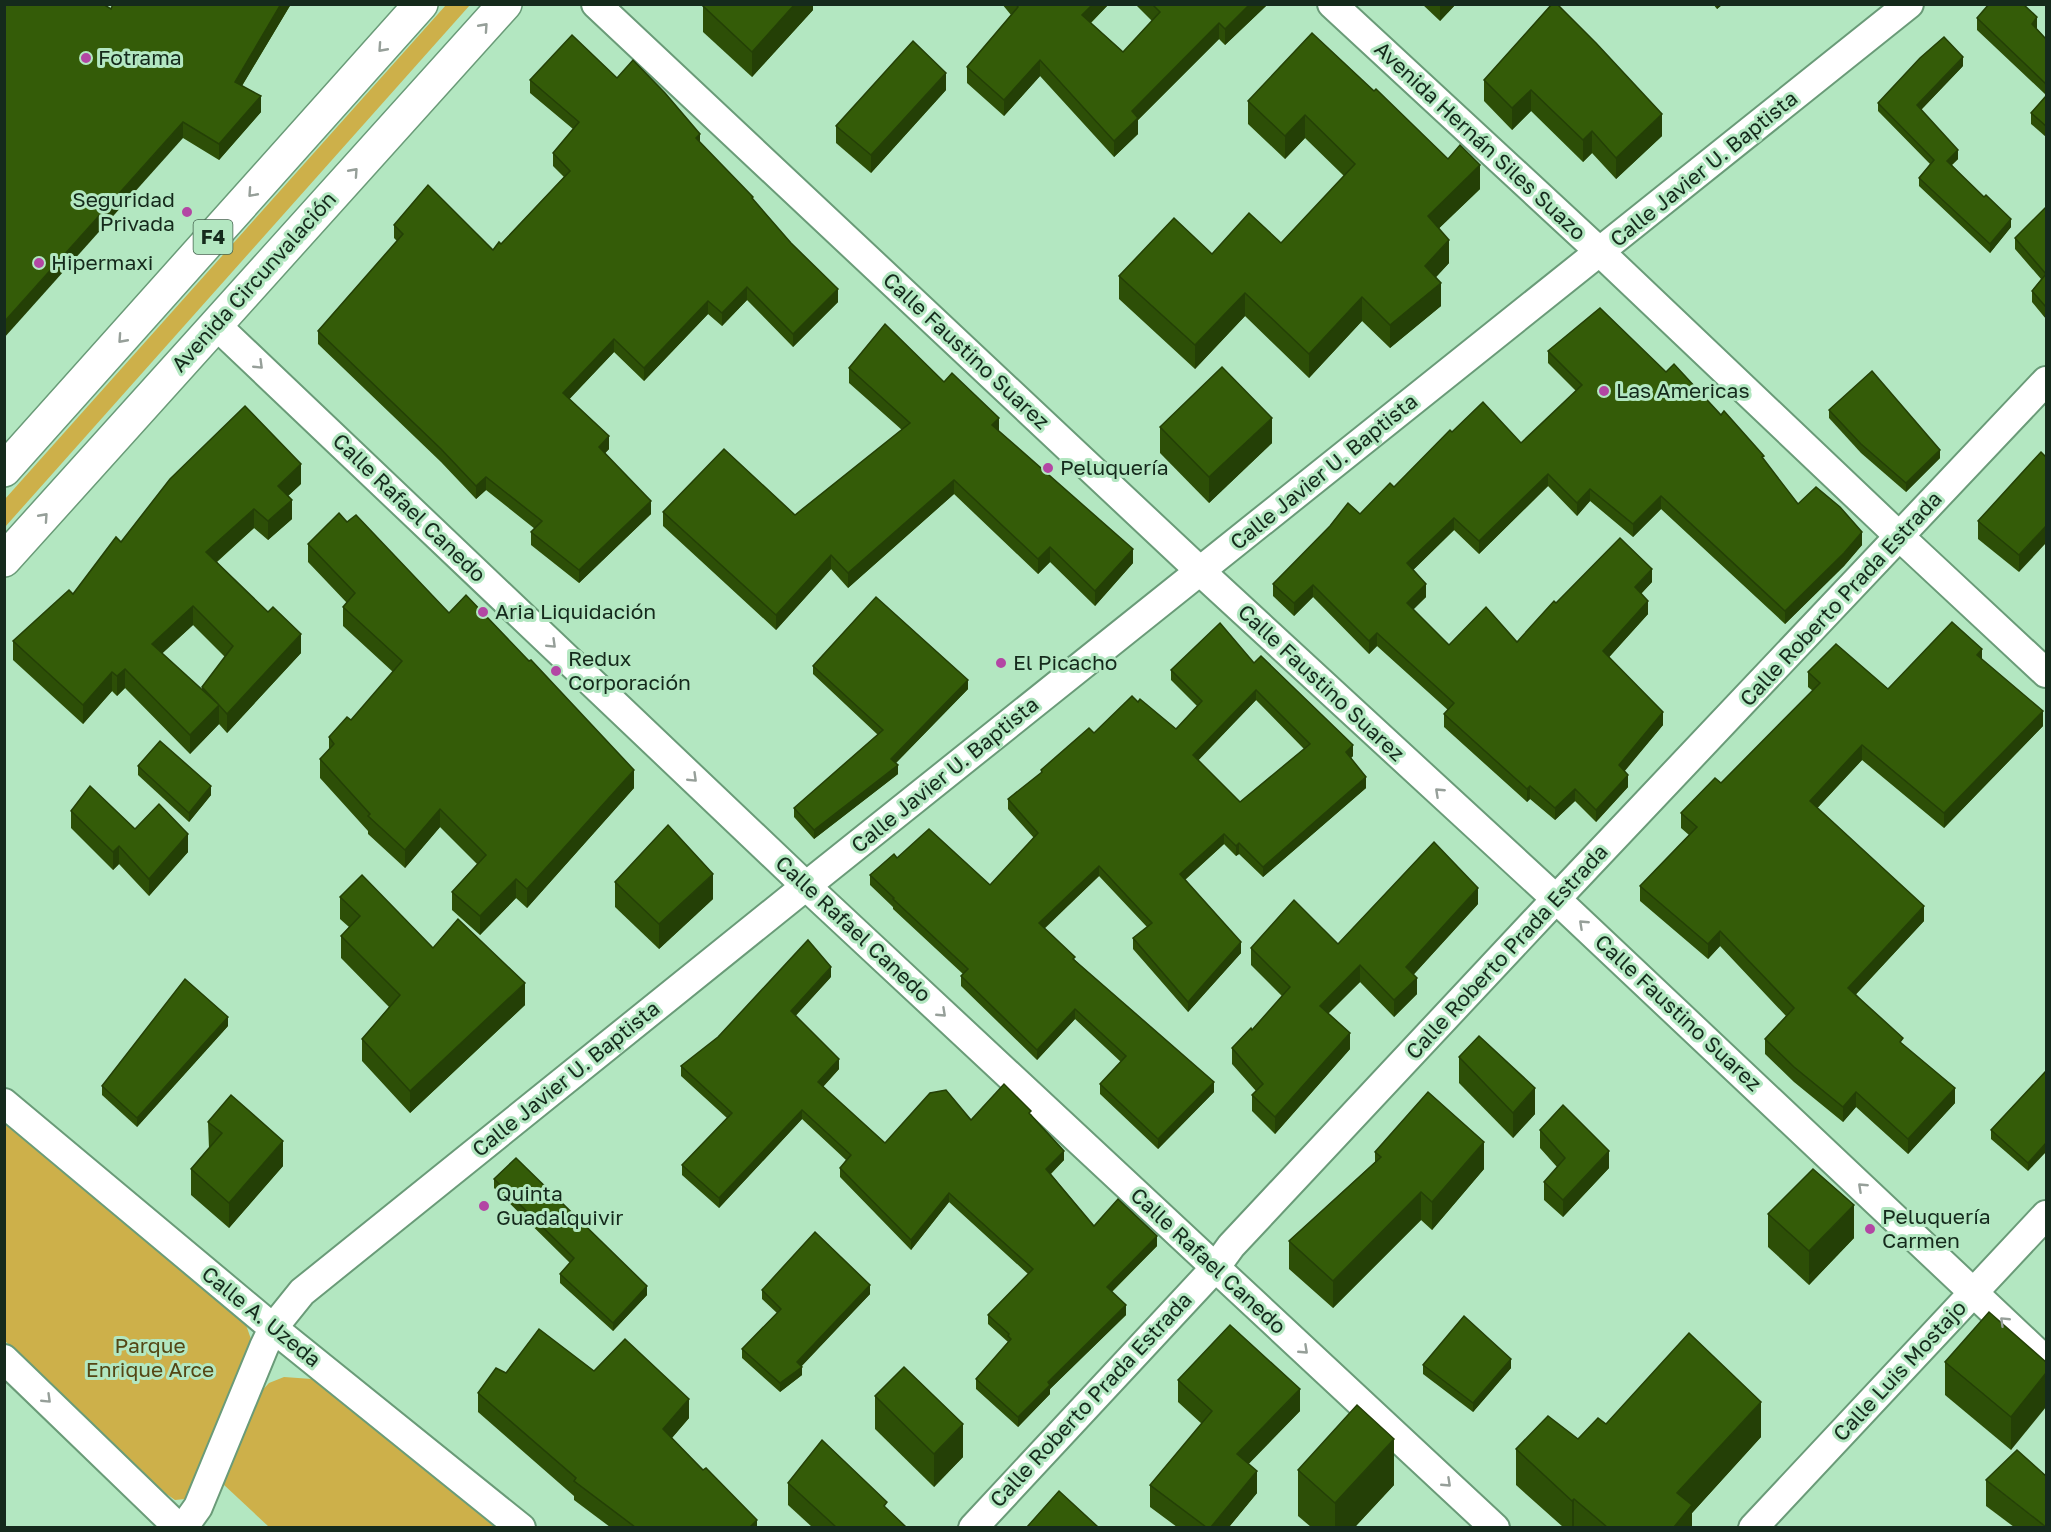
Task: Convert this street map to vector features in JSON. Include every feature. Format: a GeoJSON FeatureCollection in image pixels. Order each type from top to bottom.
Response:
{"type":"FeatureCollection","features":[{"type":"Feature","properties":{"kind":"highway","name":"F4"},"geometry":{"type":"LineString","coordinates":[[4,470],[421,4]]}},
{"type":"Feature","properties":{"kind":"highway","name":"Avenida Circunvalación"},"geometry":{"type":"LineString","coordinates":[[4,560],[504,4]]}},
{"type":"Feature","properties":{"kind":"street","name":"Calle Faustino Suarez"},"geometry":{"type":"LineString","coordinates":[[596,4],[1200,571],[1556,899],[2046,1361]]}},
{"type":"Feature","properties":{"kind":"street","name":"Avenida Hernán Siles Suazo"},"geometry":{"type":"LineString","coordinates":[[1332,4],[1600,252],[2046,673]]}},
{"type":"Feature","properties":{"kind":"street","name":"Calle Javier U. Baptista"},"geometry":{"type":"LineString","coordinates":[[181,1527],[198,1507],[273,1328],[302,1292],[1909,4]]}},
{"type":"Feature","properties":{"kind":"street","name":"Calle Rafael Canedo"},"geometry":{"type":"LineString","coordinates":[[216,325],[806,886],[1495,1527]]}},
{"type":"Feature","properties":{"kind":"street","name":"Calle Roberto Prada Estrada"},"geometry":{"type":"LineString","coordinates":[[973,1527],[1215,1268],[1231,1246],[2046,381]]}},
{"type":"Feature","properties":{"kind":"street","name":"Calle A. Uzeda"},"geometry":{"type":"LineString","coordinates":[[4,1103],[273,1328],[521,1527]]}},
{"type":"Feature","properties":{"kind":"street","name":"Calle Luis Mostajo"},"geometry":{"type":"LineString","coordinates":[[1753,1527],[2046,1215]]}},
{"type":"Feature","properties":{"kind":"street"},"geometry":{"type":"LineString","coordinates":[[4,1359],[181,1527]]}},
{"type":"Feature","properties":{"kind":"green space"},"geometry":{"type":"Polygon","coordinates":[[[446,5],[470,5],[5,527],[5,499],[446,5]]]}},
{"type":"Feature","properties":{"kind":"green space","name":"Parque Enrique Arce"},"geometry":{"type":"Polygon","coordinates":[[[5,1124],[246,1325],[251,1339],[193,1489],[185,1499],[175,1500],[162,1491],[5,1341],[5,1124]]]}},
{"type":"Feature","properties":{"kind":"green space","name":"Parque Enrique Arce"},"geometry":{"type":"Polygon","coordinates":[[[284,1377],[312,1379],[495,1527],[269,1527],[223,1484],[257,1396],[269,1383],[284,1377]]]}},
{"type":"Feature","properties":{"kind":"building"},"geometry":{"type":"Polygon","coordinates":[[[4,4],[103,4],[111,9],[113,4],[281,4],[235,82],[261,96],[219,144],[183,122],[4,322],[4,4]]]}},
{"type":"Feature","properties":{"kind":"building"},"geometry":{"type":"Polygon","coordinates":[[[704,4],[795,4],[752,52],[703,6],[704,4]]]}},
{"type":"Feature","properties":{"kind":"building"},"geometry":{"type":"Polygon","coordinates":[[[1016,4],[1093,4],[1082,15],[1123,52],[1160,12],[1152,4],[1250,4],[1225,29],[1219,23],[1132,111],[1138,118],[1114,141],[1040,60],[1004,100],[967,67],[1018,7],[1016,4]]]}},
{"type":"Feature","properties":{"kind":"building"},"geometry":{"type":"Polygon","coordinates":[[[1552,4],[1557,4],[1596,43],[1662,114],[1616,158],[1592,131],[1583,140],[1531,90],[1512,108],[1484,80],[1552,4]]]}},
{"type":"Feature","properties":{"kind":"building"},"geometry":{"type":"Polygon","coordinates":[[[1989,4],[2023,4],[2037,17],[2032,24],[2046,39],[2046,84],[1977,18],[1989,4]]]}},
{"type":"Feature","properties":{"kind":"building"},"geometry":{"type":"Polygon","coordinates":[[[1312,33],[1374,91],[1376,89],[1448,159],[1460,145],[1480,165],[1428,216],[1449,240],[1425,266],[1441,283],[1390,325],[1362,297],[1309,354],[1245,293],[1195,345],[1119,276],[1174,218],[1212,254],[1249,213],[1281,243],[1355,164],[1305,115],[1285,136],[1248,101],[1312,33]]]}},
{"type":"Feature","properties":{"kind":"building"},"geometry":{"type":"Polygon","coordinates":[[[572,35],[617,78],[633,60],[700,134],[696,138],[753,197],[791,243],[838,289],[793,334],[747,287],[722,313],[708,301],[644,368],[614,339],[563,393],[609,436],[599,447],[651,501],[579,570],[531,532],[542,521],[486,477],[476,486],[441,449],[318,331],[403,234],[394,225],[428,185],[493,250],[570,171],[553,153],[579,122],[530,80],[572,35]]]}},
{"type":"Feature","properties":{"kind":"building"},"geometry":{"type":"Polygon","coordinates":[[[1944,37],[1963,57],[1917,105],[1958,150],[1947,161],[1984,197],[1986,195],[2011,219],[1990,244],[1919,178],[1934,160],[1878,103],[1920,58],[1944,37]]]}},
{"type":"Feature","properties":{"kind":"building"},"geometry":{"type":"Polygon","coordinates":[[[913,41],[946,73],[871,155],[836,126],[913,41]]]}},
{"type":"Feature","properties":{"kind":"building"},"geometry":{"type":"Polygon","coordinates":[[[2046,96],[2046,126],[2031,113],[2046,96]]]}},
{"type":"Feature","properties":{"kind":"building"},"geometry":{"type":"Polygon","coordinates":[[[2046,207],[2046,274],[2015,238],[2046,207]]]}},
{"type":"Feature","properties":{"kind":"building"},"geometry":{"type":"Polygon","coordinates":[[[2046,274],[2046,307],[2032,291],[2046,274]]]}},
{"type":"Feature","properties":{"kind":"building"},"geometry":{"type":"Polygon","coordinates":[[[1600,308],[1666,372],[1674,364],[1721,415],[1724,411],[1764,456],[1762,457],[1798,504],[1816,487],[1840,507],[1862,532],[1785,611],[1661,496],[1633,524],[1590,489],[1577,503],[1548,474],[1479,541],[1454,518],[1407,563],[1426,584],[1407,603],[1449,645],[1486,607],[1517,642],[1554,601],[1556,603],[1620,538],[1652,569],[1635,587],[1648,601],[1603,651],[1663,712],[1619,765],[1628,775],[1596,810],[1575,789],[1555,808],[1530,786],[1527,789],[1444,714],[1454,703],[1377,633],[1369,641],[1313,585],[1294,603],[1273,584],[1330,526],[1348,503],[1360,514],[1390,483],[1394,487],[1450,430],[1452,432],[1483,402],[1521,443],[1582,385],[1548,351],[1600,308]]]}},
{"type":"Feature","properties":{"kind":"building"},"geometry":{"type":"Polygon","coordinates":[[[885,324],[944,382],[952,373],[999,418],[992,425],[1133,549],[1095,591],[1050,547],[1038,559],[954,480],[848,573],[831,555],[776,615],[663,512],[724,449],[795,515],[910,423],[849,368],[885,324]]]}},
{"type":"Feature","properties":{"kind":"building"},"geometry":{"type":"Polygon","coordinates":[[[1222,367],[1272,418],[1209,477],[1160,427],[1222,367]]]}},
{"type":"Feature","properties":{"kind":"building"},"geometry":{"type":"Polygon","coordinates":[[[1872,371],[1940,450],[1906,483],[1861,444],[1829,410],[1872,371]]]}},
{"type":"Feature","properties":{"kind":"building"},"geometry":{"type":"Polygon","coordinates":[[[245,406],[301,464],[278,486],[292,500],[268,521],[254,509],[206,552],[268,612],[273,607],[301,634],[227,714],[219,705],[190,735],[125,669],[117,676],[112,672],[83,705],[13,641],[69,590],[73,594],[116,537],[121,542],[170,479],[245,406]],[[193,606],[152,644],[219,705],[202,687],[233,646],[193,606]]]}},
{"type":"Feature","properties":{"kind":"building"},"geometry":{"type":"Polygon","coordinates":[[[2041,452],[2046,457],[2046,526],[2019,555],[1978,521],[2041,452]]]}},
{"type":"Feature","properties":{"kind":"building"},"geometry":{"type":"Polygon","coordinates":[[[339,513],[347,522],[356,515],[449,613],[466,595],[529,661],[531,660],[634,770],[527,889],[516,879],[480,916],[452,892],[486,855],[440,809],[405,850],[368,816],[370,814],[320,759],[334,744],[329,737],[347,717],[351,720],[402,661],[343,607],[355,593],[308,544],[339,513]]]}},
{"type":"Feature","properties":{"kind":"building"},"geometry":{"type":"Polygon","coordinates":[[[876,597],[968,680],[891,759],[898,765],[814,830],[794,808],[883,730],[813,666],[876,597]]]}},
{"type":"Feature","properties":{"kind":"building"},"geometry":{"type":"Polygon","coordinates":[[[1952,622],[1982,649],[1977,655],[2043,711],[1944,813],[1862,745],[1810,801],[1924,906],[1848,988],[1903,1038],[1900,1042],[1955,1088],[1908,1139],[1856,1092],[1843,1107],[1794,1067],[1765,1039],[1794,1008],[1720,931],[1708,944],[1640,886],[1697,827],[1681,813],[1715,778],[1721,783],[1820,683],[1808,672],[1836,644],[1888,689],[1952,622]]]}},
{"type":"Feature","properties":{"kind":"building"},"geometry":{"type":"Polygon","coordinates":[[[1220,623],[1254,663],[1261,656],[1353,745],[1346,752],[1366,777],[1263,867],[1239,843],[1236,846],[1224,834],[1180,874],[1241,942],[1188,1002],[1133,938],[1152,923],[1099,866],[1039,923],[1075,957],[1073,959],[1214,1082],[1158,1139],[1100,1084],[1126,1056],[1075,1009],[1037,1050],[961,976],[968,969],[870,875],[894,854],[897,858],[929,829],[990,885],[1038,833],[1008,799],[1042,772],[1041,770],[1089,728],[1094,733],[1132,696],[1138,702],[1140,699],[1176,729],[1202,701],[1171,670],[1220,623]],[[1256,690],[1193,755],[1240,802],[1310,744],[1256,690]]]}},
{"type":"Feature","properties":{"kind":"building"},"geometry":{"type":"Polygon","coordinates":[[[160,741],[211,786],[189,813],[138,766],[160,741]]]}},
{"type":"Feature","properties":{"kind":"building"},"geometry":{"type":"Polygon","coordinates":[[[90,786],[135,829],[159,804],[188,834],[149,879],[119,846],[113,852],[71,811],[90,786]]]}},
{"type":"Feature","properties":{"kind":"building"},"geometry":{"type":"Polygon","coordinates":[[[668,825],[713,874],[659,924],[615,882],[668,825]]]}},
{"type":"Feature","properties":{"kind":"building"},"geometry":{"type":"Polygon","coordinates":[[[1434,842],[1478,888],[1406,967],[1417,978],[1394,1000],[1360,965],[1320,1006],[1350,1033],[1275,1117],[1252,1095],[1263,1084],[1232,1048],[1251,1028],[1252,1030],[1290,987],[1251,948],[1294,900],[1338,944],[1434,842]]]}},
{"type":"Feature","properties":{"kind":"building"},"geometry":{"type":"Polygon","coordinates":[[[362,875],[433,948],[458,919],[525,983],[410,1091],[362,1039],[400,995],[341,936],[360,916],[340,897],[362,875]]]}},
{"type":"Feature","properties":{"kind":"building"},"geometry":{"type":"Polygon","coordinates":[[[808,940],[831,967],[791,1011],[839,1059],[818,1082],[885,1143],[930,1093],[946,1090],[971,1120],[1004,1084],[1031,1111],[1029,1113],[1064,1151],[1046,1169],[1094,1226],[1118,1199],[1157,1236],[1107,1287],[1126,1305],[1048,1382],[1050,1385],[1018,1417],[976,1379],[1011,1339],[1009,1334],[988,1315],[1033,1269],[949,1193],[911,1240],[840,1168],[851,1155],[802,1110],[719,1198],[682,1165],[732,1113],[681,1066],[718,1037],[808,940]]]}},
{"type":"Feature","properties":{"kind":"building"},"geometry":{"type":"Polygon","coordinates":[[[185,979],[228,1017],[137,1118],[102,1086],[185,979]]]}},
{"type":"Feature","properties":{"kind":"building"},"geometry":{"type":"Polygon","coordinates":[[[1479,1036],[1535,1088],[1513,1113],[1459,1057],[1479,1036]]]}},
{"type":"Feature","properties":{"kind":"building"},"geometry":{"type":"Polygon","coordinates":[[[2046,1071],[2046,1143],[2028,1163],[1991,1130],[2046,1071]]]}},
{"type":"Feature","properties":{"kind":"building"},"geometry":{"type":"Polygon","coordinates":[[[1428,1092],[1484,1142],[1432,1202],[1421,1192],[1333,1281],[1289,1241],[1381,1157],[1375,1152],[1428,1092]]]}},
{"type":"Feature","properties":{"kind":"building"},"geometry":{"type":"Polygon","coordinates":[[[231,1095],[283,1141],[229,1203],[191,1169],[222,1133],[208,1122],[231,1095]]]}},
{"type":"Feature","properties":{"kind":"building"},"geometry":{"type":"Polygon","coordinates":[[[1563,1105],[1609,1151],[1563,1200],[1544,1182],[1565,1158],[1540,1130],[1563,1105]]]}},
{"type":"Feature","properties":{"kind":"building"},"geometry":{"type":"Polygon","coordinates":[[[516,1158],[647,1286],[613,1323],[560,1274],[574,1258],[494,1179],[516,1158]]]}},
{"type":"Feature","properties":{"kind":"building"},"geometry":{"type":"Polygon","coordinates":[[[1813,1169],[1854,1205],[1809,1251],[1768,1214],[1813,1169]]]}},
{"type":"Feature","properties":{"kind":"building"},"geometry":{"type":"Polygon","coordinates":[[[815,1232],[870,1285],[797,1362],[802,1367],[780,1383],[742,1349],[781,1309],[762,1290],[815,1232]]]}},
{"type":"Feature","properties":{"kind":"building"},"geometry":{"type":"Polygon","coordinates":[[[1989,1312],[2046,1362],[2046,1373],[2011,1417],[1945,1362],[1989,1312]]]}},
{"type":"Feature","properties":{"kind":"building"},"geometry":{"type":"Polygon","coordinates":[[[1464,1316],[1511,1359],[1473,1403],[1423,1365],[1464,1316]]]}},
{"type":"Feature","properties":{"kind":"building"},"geometry":{"type":"Polygon","coordinates":[[[1230,1325],[1300,1389],[1237,1454],[1257,1471],[1211,1527],[1206,1527],[1150,1485],[1212,1411],[1178,1380],[1230,1325]]]}},
{"type":"Feature","properties":{"kind":"building"},"geometry":{"type":"Polygon","coordinates":[[[539,1329],[594,1371],[625,1339],[689,1399],[663,1429],[703,1470],[706,1468],[757,1520],[750,1527],[635,1527],[574,1481],[576,1478],[478,1393],[496,1368],[506,1373],[539,1329]]]}},
{"type":"Feature","properties":{"kind":"building"},"geometry":{"type":"Polygon","coordinates":[[[1689,1333],[1761,1402],[1677,1493],[1692,1505],[1674,1527],[1607,1527],[1574,1499],[1572,1501],[1516,1449],[1548,1416],[1578,1439],[1598,1418],[1606,1424],[1689,1333]]]}},
{"type":"Feature","properties":{"kind":"building"},"geometry":{"type":"Polygon","coordinates":[[[904,1367],[963,1424],[934,1454],[875,1396],[904,1367]]]}},
{"type":"Feature","properties":{"kind":"building"},"geometry":{"type":"Polygon","coordinates":[[[1357,1405],[1394,1439],[1335,1503],[1298,1470],[1357,1405]]]}},
{"type":"Feature","properties":{"kind":"building"},"geometry":{"type":"Polygon","coordinates":[[[822,1440],[887,1502],[884,1506],[906,1527],[836,1527],[788,1483],[822,1440]]]}},
{"type":"Feature","properties":{"kind":"building"},"geometry":{"type":"Polygon","coordinates":[[[2017,1450],[2046,1476],[2046,1527],[1986,1480],[2017,1450]]]}},
{"type":"Feature","properties":{"kind":"building"},"geometry":{"type":"Polygon","coordinates":[[[1059,1491],[1098,1527],[1027,1527],[1059,1491]]]}},
{"type":"Feature","properties":{"kind":"place","name":"Fotrama"},"geometry":{"type":"Point","coordinates":[86,58]}},
{"type":"Feature","properties":{"kind":"place","name":"Seguridad Privada"},"geometry":{"type":"Point","coordinates":[187,212]}},
{"type":"Feature","properties":{"kind":"place","name":"Hipermaxi"},"geometry":{"type":"Point","coordinates":[39,263]}},
{"type":"Feature","properties":{"kind":"place","name":"Las Americas"},"geometry":{"type":"Point","coordinates":[1604,391]}},
{"type":"Feature","properties":{"kind":"place","name":"Peluquería"},"geometry":{"type":"Point","coordinates":[1048,468]}},
{"type":"Feature","properties":{"kind":"place","name":"Aria Liquidación"},"geometry":{"type":"Point","coordinates":[483,612]}},
{"type":"Feature","properties":{"kind":"place","name":"El Picacho"},"geometry":{"type":"Point","coordinates":[1001,663]}},
{"type":"Feature","properties":{"kind":"place","name":"Redux Corporación"},"geometry":{"type":"Point","coordinates":[556,671]}},
{"type":"Feature","properties":{"kind":"place","name":"Quinta Guadalquivir"},"geometry":{"type":"Point","coordinates":[484,1206]}},
{"type":"Feature","properties":{"kind":"place","name":"Peluquería Carmen"},"geometry":{"type":"Point","coordinates":[1870,1229]}}]}
